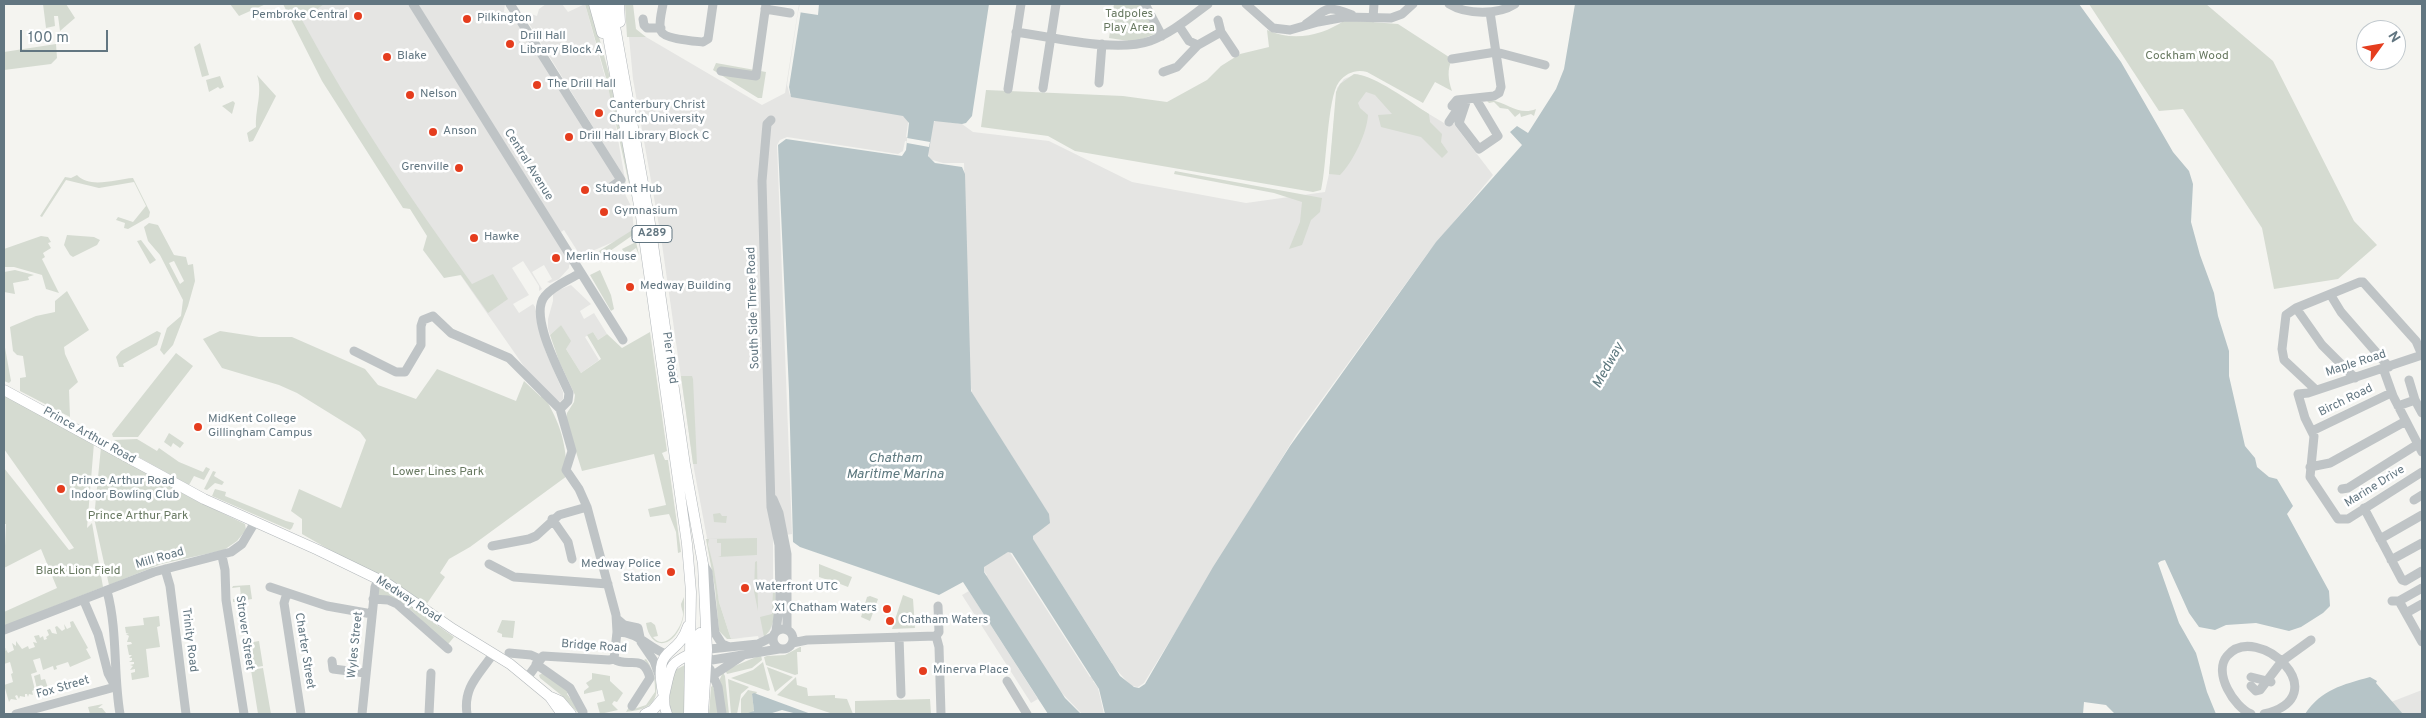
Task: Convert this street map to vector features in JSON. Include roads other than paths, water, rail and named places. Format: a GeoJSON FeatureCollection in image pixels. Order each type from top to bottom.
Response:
{"type":"FeatureCollection","features":[{"type":"Feature","properties":{"kind":"main road"},"geometry":{"type":"LineString","coordinates":[[594,4],[618,92]]}},
{"type":"Feature","properties":{"kind":"main road","name":"Pier Road"},"geometry":{"type":"LineString","coordinates":[[602,4],[643,231],[687,544],[690,579],[690,621],[700,654],[710,676],[704,714]]}},
{"type":"Feature","properties":{"kind":"main road","name":"Pier Road"},"geometry":{"type":"LineString","coordinates":[[611,4],[649,217],[692,505],[703,564],[700,654],[689,714]]}},
{"type":"Feature","properties":{"kind":"main road"},"geometry":{"type":"LineString","coordinates":[[618,4],[621,32],[619,48]]}},
{"type":"Feature","properties":{"kind":"main road","name":"Prince Arthur Road"},"geometry":{"type":"LineString","coordinates":[[4,390],[204,500],[255,522]]}},
{"type":"Feature","properties":{"kind":"main road"},"geometry":{"type":"LineString","coordinates":[[692,505],[698,579],[700,654],[696,714]]}},
{"type":"Feature","properties":{"kind":"main road","name":"Medway Road"},"geometry":{"type":"LineString","coordinates":[[255,522],[378,579],[527,678],[550,697],[562,714]]}},
{"type":"Feature","properties":{"kind":"main road"},"geometry":{"type":"LineString","coordinates":[[667,714],[660,678],[661,665],[666,654],[680,642],[690,621]]}},
{"type":"Feature","properties":{"kind":"main road"},"geometry":{"type":"LineString","coordinates":[[645,714],[653,710],[663,696],[672,664],[700,654]]}},
{"type":"Feature","properties":{"kind":"main road","name":"Medway Road"},"geometry":{"type":"LineString","coordinates":[[550,697],[560,701],[571,714]]}},
{"type":"Feature","properties":{"kind":"street","name":"Central Avenue"},"geometry":{"type":"LineString","coordinates":[[413,4],[623,340]]}},
{"type":"Feature","properties":{"kind":"street"},"geometry":{"type":"LineString","coordinates":[[510,4],[623,184],[610,188]]}},
{"type":"Feature","properties":{"kind":"street"},"geometry":{"type":"LineString","coordinates":[[663,4],[661,31],[666,36],[703,42],[708,39],[713,4]]}},
{"type":"Feature","properties":{"kind":"street"},"geometry":{"type":"LineString","coordinates":[[1008,89],[1021,4]]}},
{"type":"Feature","properties":{"kind":"street"},"geometry":{"type":"LineString","coordinates":[[1043,88],[1056,4]]}},
{"type":"Feature","properties":{"kind":"street"},"geometry":{"type":"LineString","coordinates":[[1145,4],[1162,36]]}},
{"type":"Feature","properties":{"kind":"street"},"geometry":{"type":"LineString","coordinates":[[1016,32],[1102,44],[1137,45],[1162,36],[1208,4]]}},
{"type":"Feature","properties":{"kind":"street"},"geometry":{"type":"LineString","coordinates":[[1246,4],[1273,28],[1293,30],[1305,26],[1318,14],[1328,10],[1339,10],[1353,16],[1373,18],[1396,16],[1413,4]]}},
{"type":"Feature","properties":{"kind":"street"},"geometry":{"type":"LineString","coordinates":[[1373,18],[1374,4]]}},
{"type":"Feature","properties":{"kind":"street"},"geometry":{"type":"LineString","coordinates":[[1449,4],[1457,8],[1490,12],[1515,4]]}},
{"type":"Feature","properties":{"kind":"street"},"geometry":{"type":"LineString","coordinates":[[721,71],[756,76],[766,6],[790,13]]}},
{"type":"Feature","properties":{"kind":"street"},"geometry":{"type":"LineString","coordinates":[[1452,106],[1458,100],[1499,93],[1501,87],[1490,12]]}},
{"type":"Feature","properties":{"kind":"street"},"geometry":{"type":"LineString","coordinates":[[643,19],[644,25],[647,28],[661,28]]}},
{"type":"Feature","properties":{"kind":"street"},"geometry":{"type":"LineString","coordinates":[[1218,20],[1221,32],[1235,53]]}},
{"type":"Feature","properties":{"kind":"street"},"geometry":{"type":"LineString","coordinates":[[1179,26],[1189,41],[1198,45]]}},
{"type":"Feature","properties":{"kind":"street"},"geometry":{"type":"LineString","coordinates":[[1163,72],[1178,67],[1198,45],[1221,32]]}},
{"type":"Feature","properties":{"kind":"street"},"geometry":{"type":"LineString","coordinates":[[1099,83],[1102,44]]}},
{"type":"Feature","properties":{"kind":"street"},"geometry":{"type":"LineString","coordinates":[[1452,58],[1496,52],[1545,65]]}},
{"type":"Feature","properties":{"kind":"street"},"geometry":{"type":"LineString","coordinates":[[1469,99],[1498,136],[1479,149],[1460,122],[1469,99]]}},
{"type":"Feature","properties":{"kind":"street"},"geometry":{"type":"LineString","coordinates":[[1449,122],[1469,99]]}},
{"type":"Feature","properties":{"kind":"street","name":"South Side Three Road"},"geometry":{"type":"LineString","coordinates":[[771,120],[767,124],[762,181],[772,497],[779,513],[791,636]]}},
{"type":"Feature","properties":{"kind":"street"},"geometry":{"type":"LineString","coordinates":[[560,409],[568,401],[569,394],[547,342],[540,307],[546,295],[580,273]]}},
{"type":"Feature","properties":{"kind":"street"},"geometry":{"type":"LineString","coordinates":[[2316,390],[2287,364],[2282,352],[2286,315],[2296,308],[2363,282],[2420,341],[2422,355]]}},
{"type":"Feature","properties":{"kind":"street"},"geometry":{"type":"LineString","coordinates":[[2330,294],[2341,312],[2386,367],[2391,393],[2420,448],[2348,488],[2342,489]]}},
{"type":"Feature","properties":{"kind":"street"},"geometry":{"type":"LineString","coordinates":[[2296,308],[2322,345],[2355,378]]}},
{"type":"Feature","properties":{"kind":"street"},"geometry":{"type":"LineString","coordinates":[[354,350],[396,372],[405,372],[421,344],[423,320],[433,316],[451,333],[509,358],[560,409],[572,451],[566,470],[579,489],[587,507],[617,619],[614,658]]}},
{"type":"Feature","properties":{"kind":"street","name":"Maple Road"},"geometry":{"type":"LineString","coordinates":[[2312,431],[2304,418],[2298,394],[2355,378],[2422,355]]}},
{"type":"Feature","properties":{"kind":"street"},"geometry":{"type":"LineString","coordinates":[[2409,380],[2415,400],[2422,413]]}},
{"type":"Feature","properties":{"kind":"street","name":"Birch Road"},"geometry":{"type":"LineString","coordinates":[[2312,431],[2391,393]]}},
{"type":"Feature","properties":{"kind":"street"},"geometry":{"type":"LineString","coordinates":[[2398,406],[2415,400]]}},
{"type":"Feature","properties":{"kind":"street"},"geometry":{"type":"LineString","coordinates":[[2312,431],[2314,438],[2310,467],[2329,464],[2406,421]]}},
{"type":"Feature","properties":{"kind":"street","name":"Marine Drive"},"geometry":{"type":"LineString","coordinates":[[2310,467],[2310,477],[2319,493],[2334,516],[2341,521],[2422,472]]}},
{"type":"Feature","properties":{"kind":"street"},"geometry":{"type":"LineString","coordinates":[[492,546],[507,542],[519,542],[536,536],[552,519],[563,513],[587,507]]}},
{"type":"Feature","properties":{"kind":"street"},"geometry":{"type":"LineString","coordinates":[[2364,508],[2403,581],[2422,571]]}},
{"type":"Feature","properties":{"kind":"street"},"geometry":{"type":"LineString","coordinates":[[2380,539],[2422,515]]}},
{"type":"Feature","properties":{"kind":"street"},"geometry":{"type":"LineString","coordinates":[[552,519],[568,542],[572,559]]}},
{"type":"Feature","properties":{"kind":"street","name":"Mill Road"},"geometry":{"type":"LineString","coordinates":[[4,630],[165,569],[222,556],[242,544],[255,522]]}},
{"type":"Feature","properties":{"kind":"street"},"geometry":{"type":"LineString","coordinates":[[2391,560],[2422,543]]}},
{"type":"Feature","properties":{"kind":"street","name":"Strover Street"},"geometry":{"type":"LineString","coordinates":[[222,556],[225,570],[226,600],[244,714]]}},
{"type":"Feature","properties":{"kind":"street","name":"South Side Three Road"},"geometry":{"type":"LineString","coordinates":[[774,634],[780,609],[784,559]]}},
{"type":"Feature","properties":{"kind":"street"},"geometry":{"type":"LineString","coordinates":[[489,564],[514,577],[608,584]]}},
{"type":"Feature","properties":{"kind":"street"},"geometry":{"type":"LineString","coordinates":[[703,564],[708,572],[715,633],[718,640],[730,647]]}},
{"type":"Feature","properties":{"kind":"street","name":"Trinity Road"},"geometry":{"type":"LineString","coordinates":[[165,569],[170,586],[186,714]]}},
{"type":"Feature","properties":{"kind":"street","name":"Wyles Street"},"geometry":{"type":"LineString","coordinates":[[362,714],[373,599],[378,579]]}},
{"type":"Feature","properties":{"kind":"street"},"geometry":{"type":"LineString","coordinates":[[270,587],[327,606],[372,614]]}},
{"type":"Feature","properties":{"kind":"street"},"geometry":{"type":"LineString","coordinates":[[2421,636],[2406,613],[2395,601],[2422,588]]}},
{"type":"Feature","properties":{"kind":"street"},"geometry":{"type":"LineString","coordinates":[[107,591],[114,625],[117,674],[115,687]]}},
{"type":"Feature","properties":{"kind":"street","name":"Charter Street"},"geometry":{"type":"LineString","coordinates":[[287,593],[284,603],[301,714]]}},
{"type":"Feature","properties":{"kind":"street","name":"Medway Road"},"geometry":{"type":"LineString","coordinates":[[373,599],[388,600],[396,603],[448,649]]}},
{"type":"Feature","properties":{"kind":"street"},"geometry":{"type":"LineString","coordinates":[[84,601],[99,636],[108,673],[115,687],[120,714]]}},
{"type":"Feature","properties":{"kind":"street"},"geometry":{"type":"LineString","coordinates":[[2406,613],[2422,604]]}},
{"type":"Feature","properties":{"kind":"street"},"geometry":{"type":"LineString","coordinates":[[938,606],[939,632],[936,636],[939,647],[941,714]]}},
{"type":"Feature","properties":{"kind":"street"},"geometry":{"type":"LineString","coordinates":[[617,619],[624,625],[638,628],[641,642],[654,661],[660,678]]}},
{"type":"Feature","properties":{"kind":"street"},"geometry":{"type":"LineString","coordinates":[[617,632],[641,638],[650,647],[666,654]]}},
{"type":"Feature","properties":{"kind":"street"},"geometry":{"type":"LineString","coordinates":[[700,654],[730,647],[760,644],[774,634],[807,640],[936,636]]}},
{"type":"Feature","properties":{"kind":"street"},"geometry":{"type":"LineString","coordinates":[[774,634],[774,646],[779,649]]}},
{"type":"Feature","properties":{"kind":"street"},"geometry":{"type":"LineString","coordinates":[[700,654],[712,660],[787,649],[791,636]]}},
{"type":"Feature","properties":{"kind":"street"},"geometry":{"type":"LineString","coordinates":[[900,637],[901,694]]}},
{"type":"Feature","properties":{"kind":"street"},"geometry":{"type":"LineString","coordinates":[[2270,682],[2251,682],[2255,691],[2259,691],[2270,682],[2282,661],[2311,640]]}},
{"type":"Feature","properties":{"kind":"street"},"geometry":{"type":"LineString","coordinates":[[2251,714],[2238,706],[2229,694],[2224,671],[2226,658],[2236,650],[2254,648],[2267,651],[2282,661],[2293,678],[2294,692],[2284,706],[2264,714]]}},
{"type":"Feature","properties":{"kind":"street","name":"Bridge Road"},"geometry":{"type":"LineString","coordinates":[[509,653],[531,655],[538,662],[543,656],[609,660],[614,658],[618,661],[640,663],[646,668],[649,682],[632,706]]}},
{"type":"Feature","properties":{"kind":"street"},"geometry":{"type":"LineString","coordinates":[[467,714],[466,703],[469,687],[493,654]]}},
{"type":"Feature","properties":{"kind":"street"},"geometry":{"type":"LineString","coordinates":[[697,692],[710,676],[742,656]]}},
{"type":"Feature","properties":{"kind":"street"},"geometry":{"type":"LineString","coordinates":[[332,661],[333,669],[365,672]]}},
{"type":"Feature","properties":{"kind":"street"},"geometry":{"type":"LineString","coordinates":[[527,678],[538,662],[570,688],[584,712]]}},
{"type":"Feature","properties":{"kind":"street"},"geometry":{"type":"LineString","coordinates":[[429,714],[431,673]]}},
{"type":"Feature","properties":{"kind":"street"},"geometry":{"type":"LineString","coordinates":[[710,676],[722,714]]}},
{"type":"Feature","properties":{"kind":"street"},"geometry":{"type":"LineString","coordinates":[[1007,681],[1027,714]]}},
{"type":"Feature","properties":{"kind":"street","name":"Fox Street"},"geometry":{"type":"LineString","coordinates":[[16,714],[115,687]]}},
{"type":"Feature","properties":{"kind":"water"},"geometry":{"type":"Polygon","coordinates":[[[802,4],[989,4],[972,116],[966,123],[962,124],[934,121],[928,156],[935,163],[962,167],[965,174],[971,391],[1049,514],[1050,523],[1033,536],[1033,539],[1120,676],[1134,687],[1139,688],[1145,684],[1213,567],[1290,446],[1436,242],[1522,145],[1510,132],[1517,126],[1528,133],[1556,89],[1564,69],[1575,4],[2079,4],[2121,62],[2173,152],[2189,171],[2193,184],[2191,222],[2200,255],[2214,293],[2218,316],[2229,351],[2229,376],[2245,446],[2255,458],[2257,467],[2269,477],[2277,479],[2293,506],[2287,514],[2329,591],[2330,606],[2323,613],[2301,627],[2289,631],[2256,623],[2226,625],[2215,630],[2199,627],[2189,613],[2165,560],[2158,563],[2179,623],[2196,653],[2207,692],[2216,714],[2115,714],[2106,705],[2084,702],[2083,714],[1105,714],[1099,689],[1012,553],[1008,552],[984,567],[984,572],[1065,698],[1081,714],[1048,714],[963,582],[939,595],[800,547],[793,542],[789,391],[778,145],[786,139],[902,156],[906,150],[909,123],[903,116],[791,97],[789,87],[802,4]]]}},
{"type":"Feature","properties":{"kind":"water"},"geometry":{"type":"Polygon","coordinates":[[[2370,677],[2377,681],[2376,683],[2403,714],[2305,714],[2318,699],[2333,689],[2370,677]]]}},
{"type":"Feature","properties":{"kind":"water"},"geometry":{"type":"Polygon","coordinates":[[[754,693],[811,714],[797,714],[782,710],[769,714],[745,714],[754,711],[752,694],[754,693]]]}},
{"type":"Feature","properties":{"kind":"place","name":"Pembroke Central"},"geometry":{"type":"Point","coordinates":[358,16]}},
{"type":"Feature","properties":{"kind":"place","name":"Pilkington"},"geometry":{"type":"Point","coordinates":[467,19]}},
{"type":"Feature","properties":{"kind":"place","name":"Drill Hall Library Block A"},"geometry":{"type":"Point","coordinates":[510,44]}},
{"type":"Feature","properties":{"kind":"place","name":"Blake"},"geometry":{"type":"Point","coordinates":[387,57]}},
{"type":"Feature","properties":{"kind":"place","name":"The Drill Hall"},"geometry":{"type":"Point","coordinates":[537,85]}},
{"type":"Feature","properties":{"kind":"place","name":"Nelson"},"geometry":{"type":"Point","coordinates":[410,95]}},
{"type":"Feature","properties":{"kind":"place","name":"Canterbury Christ Church University"},"geometry":{"type":"Point","coordinates":[599,113]}},
{"type":"Feature","properties":{"kind":"place","name":"Anson"},"geometry":{"type":"Point","coordinates":[433,132]}},
{"type":"Feature","properties":{"kind":"place","name":"Drill Hall Library Block C"},"geometry":{"type":"Point","coordinates":[569,137]}},
{"type":"Feature","properties":{"kind":"place","name":"Grenville"},"geometry":{"type":"Point","coordinates":[459,168]}},
{"type":"Feature","properties":{"kind":"place","name":"Student Hub"},"geometry":{"type":"Point","coordinates":[585,190]}},
{"type":"Feature","properties":{"kind":"place","name":"Gymnasium"},"geometry":{"type":"Point","coordinates":[604,212]}},
{"type":"Feature","properties":{"kind":"place","name":"Hawke"},"geometry":{"type":"Point","coordinates":[474,238]}},
{"type":"Feature","properties":{"kind":"place","name":"Merlin House"},"geometry":{"type":"Point","coordinates":[556,258]}},
{"type":"Feature","properties":{"kind":"place","name":"Medway Building"},"geometry":{"type":"Point","coordinates":[630,287]}},
{"type":"Feature","properties":{"kind":"place","name":"MidKent College Gillingham Campus"},"geometry":{"type":"Point","coordinates":[198,427]}},
{"type":"Feature","properties":{"kind":"place","name":"Prince Arthur Road Indoor Bowling Club"},"geometry":{"type":"Point","coordinates":[61,489]}},
{"type":"Feature","properties":{"kind":"place","name":"Medway Police Station"},"geometry":{"type":"Point","coordinates":[671,572]}},
{"type":"Feature","properties":{"kind":"place","name":"Waterfront UTC"},"geometry":{"type":"Point","coordinates":[745,588]}},
{"type":"Feature","properties":{"kind":"place","name":"X1 Chatham Waters"},"geometry":{"type":"Point","coordinates":[887,609]}},
{"type":"Feature","properties":{"kind":"place","name":"Chatham Waters"},"geometry":{"type":"Point","coordinates":[890,621]}},
{"type":"Feature","properties":{"kind":"place","name":"Minerva Place"},"geometry":{"type":"Point","coordinates":[923,671]}},
{"type":"Feature","properties":{"kind":"park label","name":"Tadpoles Play Area"},"geometry":{"type":"Point","coordinates":[1129,22]}},
{"type":"Feature","properties":{"kind":"park label","name":"Cockham Wood"},"geometry":{"type":"Point","coordinates":[2187,57]}},
{"type":"Feature","properties":{"kind":"park label","name":"Lower Lines Park"},"geometry":{"type":"Point","coordinates":[438,473]}},
{"type":"Feature","properties":{"kind":"park label","name":"Prince Arthur Park"},"geometry":{"type":"Point","coordinates":[138,517]}},
{"type":"Feature","properties":{"kind":"park label","name":"Black Lion Field"},"geometry":{"type":"Point","coordinates":[78,572]}},
{"type":"Feature","properties":{"kind":"water label","name":"Medway"},"geometry":{"type":"Point","coordinates":[1609,366]}},
{"type":"Feature","properties":{"kind":"water label","name":"Chatham Maritime Marina"},"geometry":{"type":"Point","coordinates":[895,468]}}]}
